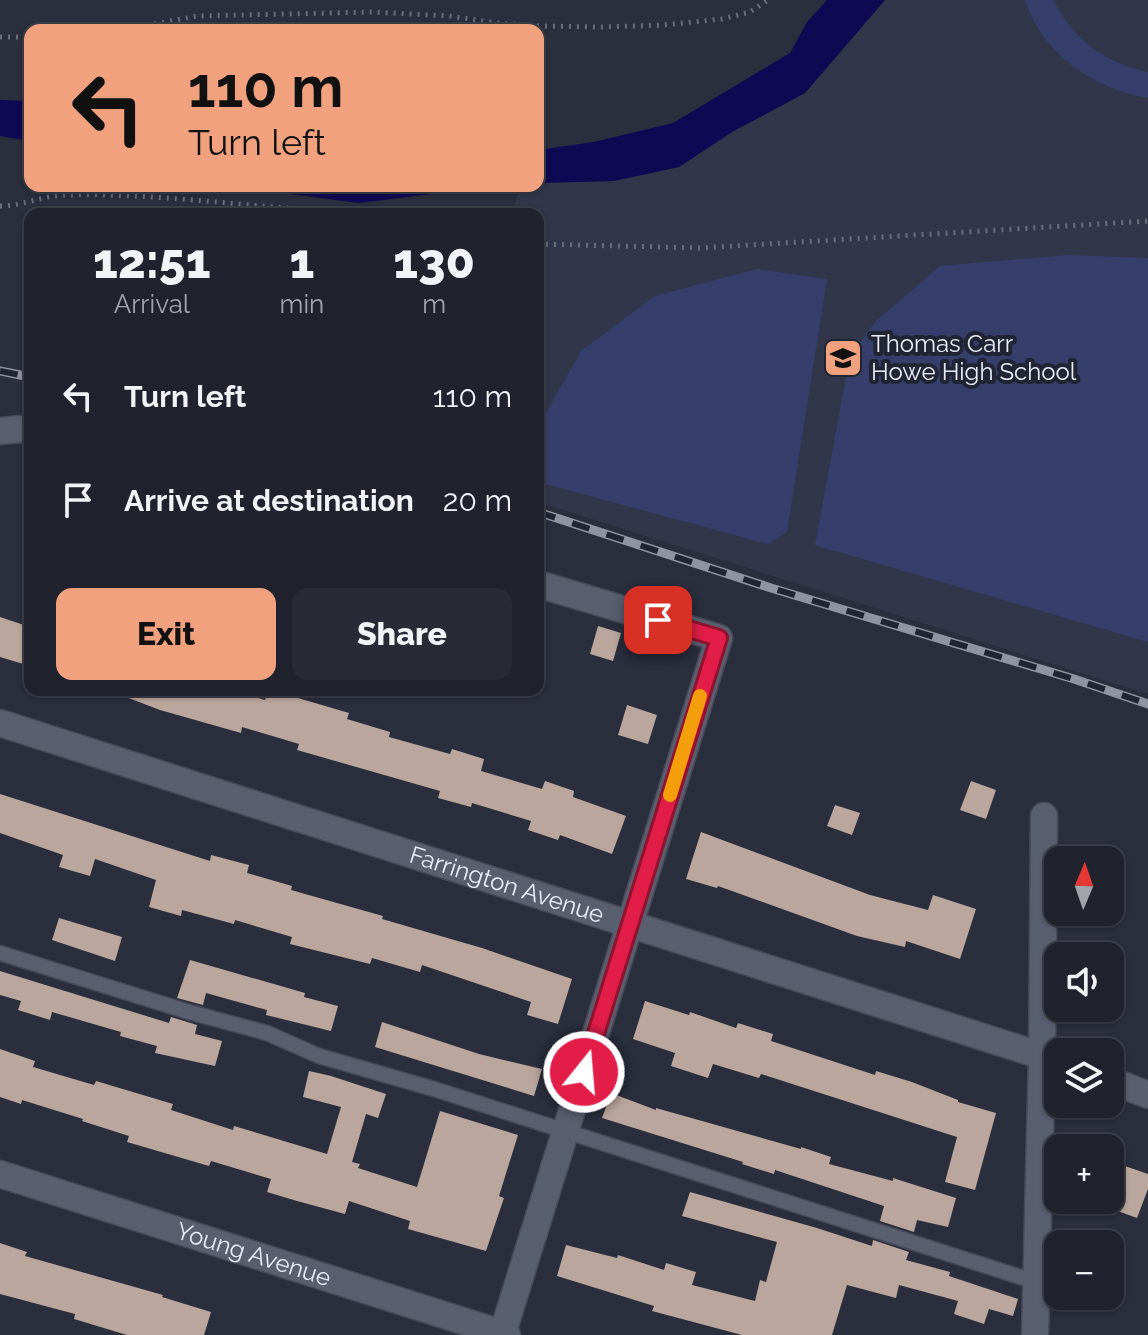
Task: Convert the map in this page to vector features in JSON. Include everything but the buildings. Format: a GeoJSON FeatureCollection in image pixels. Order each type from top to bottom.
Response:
{"type":"FeatureCollection","features":[{"type":"Feature","properties":{"kind":"street"},"geometry":{"type":"LineString","coordinates":[[0,431],[24,430]]}},
{"type":"Feature","properties":{"kind":"street"},"geometry":{"type":"LineString","coordinates":[[504,1334],[719,638],[544,586]]}},
{"type":"Feature","properties":{"kind":"street","name":"Farrington Avenue"},"geometry":{"type":"LineString","coordinates":[[0,723],[1044,1057]]}},
{"type":"Feature","properties":{"kind":"street"},"geometry":{"type":"LineString","coordinates":[[1044,816],[1049,1038]]}},
{"type":"Feature","properties":{"kind":"street"},"geometry":{"type":"LineString","coordinates":[[1124,1086],[1148,1095]]}},
{"type":"Feature","properties":{"kind":"street"},"geometry":{"type":"LineString","coordinates":[[1035,1335],[1046,1118]]}},
{"type":"Feature","properties":{"kind":"street","name":"Young Avenue"},"geometry":{"type":"LineString","coordinates":[[0,1174],[504,1334]]}},
{"type":"Feature","properties":{"kind":"lane"},"geometry":{"type":"LineString","coordinates":[[0,953],[267,1033],[319,1056],[565,1131],[1036,1282]]}},
{"type":"Feature","properties":{"kind":"path"},"geometry":{"type":"LineString","coordinates":[[544,26],[663,25],[722,19],[750,12],[768,0]]}},
{"type":"Feature","properties":{"kind":"path"},"geometry":{"type":"LineString","coordinates":[[155,24],[197,16],[373,12],[449,16],[512,24]]}},
{"type":"Feature","properties":{"kind":"path"},"geometry":{"type":"LineString","coordinates":[[0,37],[24,37]]}},
{"type":"Feature","properties":{"kind":"path"},"geometry":{"type":"LineString","coordinates":[[0,206],[15,206],[61,195],[114,195],[288,208]]}},
{"type":"Feature","properties":{"kind":"path"},"geometry":{"type":"LineString","coordinates":[[544,244],[700,248],[1148,221]]}},
{"type":"Feature","properties":{"kind":"shaded area"},"geometry":{"type":"Polygon","coordinates":[[[827,0],[885,0],[805,93],[732,132],[679,167],[614,181],[544,183],[544,149],[594,142],[673,123],[790,53],[807,22],[827,0]]]}},
{"type":"Feature","properties":{"kind":"shaded area","name":"Thomas Carr Howe High School"},"geometry":{"type":"Polygon","coordinates":[[[885,0],[1148,0],[1148,694],[544,504],[544,208],[514,208],[518,192],[544,192],[544,183],[614,181],[679,167],[732,132],[805,93],[885,0]]]}},
{"type":"Feature","properties":{"kind":"shaded area"},"geometry":{"type":"Polygon","coordinates":[[[1025,0],[1053,0],[1071,27],[1092,48],[1118,63],[1148,72],[1148,98],[1108,86],[1073,66],[1044,37],[1025,0]]]}},
{"type":"Feature","properties":{"kind":"shaded area"},"geometry":{"type":"Polygon","coordinates":[[[0,100],[24,101],[24,140],[0,136],[0,100]]]}},
{"type":"Feature","properties":{"kind":"shaded area"},"geometry":{"type":"Polygon","coordinates":[[[276,192],[448,192],[359,203],[276,192]]]}},
{"type":"Feature","properties":{"kind":"shaded area"},"geometry":{"type":"Polygon","coordinates":[[[1068,255],[1148,258],[1148,642],[815,545],[850,356],[876,321],[940,266],[1068,255]]]}},
{"type":"Feature","properties":{"kind":"shaded area"},"geometry":{"type":"Polygon","coordinates":[[[757,269],[827,279],[787,532],[768,544],[544,484],[544,416],[581,351],[655,296],[757,269]]]}},
{"type":"Feature","properties":{"kind":"railway"},"geometry":{"type":"LineString","coordinates":[[0,371],[24,376]]}},
{"type":"Feature","properties":{"kind":"railway"},"geometry":{"type":"LineString","coordinates":[[544,514],[771,588],[1148,704]]}},
{"type":"Feature","properties":{"kind":"slow traffic"},"geometry":{"type":"LineString","coordinates":[[670,795],[700,696]]}},
{"type":"Feature","properties":{"kind":"place","name":"Thomas Carr Howe High School"},"geometry":{"type":"Point","coordinates":[843,358]}},
{"type":"Feature","properties":{"kind":"route"},"geometry":{"type":"LineString","coordinates":[[584,1072],[719,638],[658,620]]}}]}
